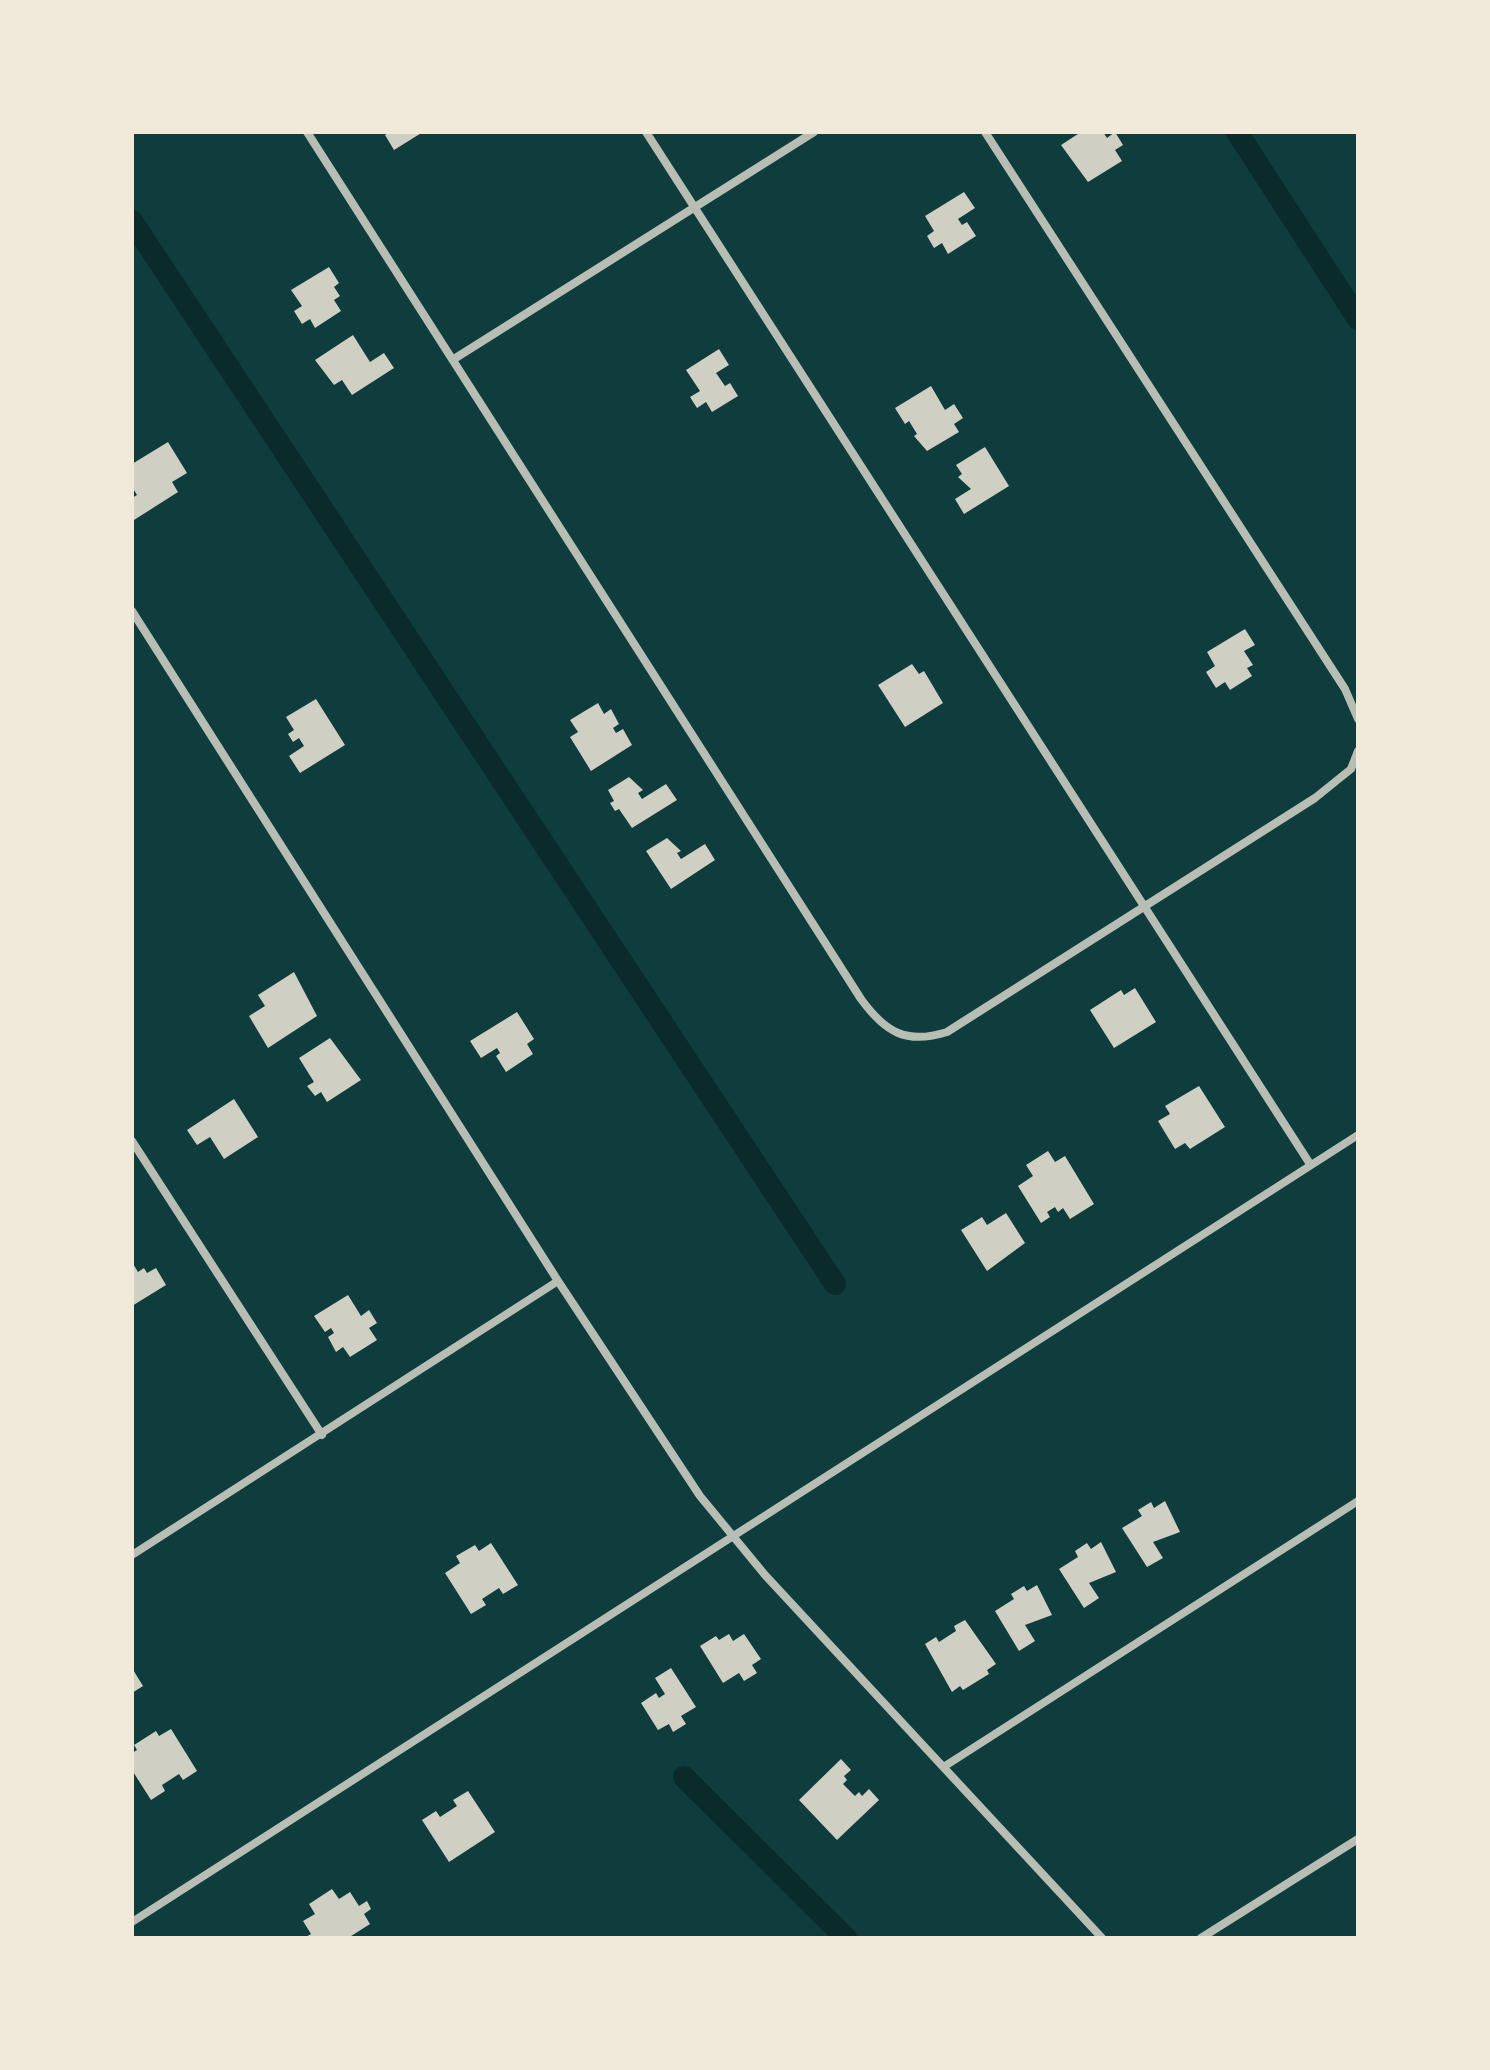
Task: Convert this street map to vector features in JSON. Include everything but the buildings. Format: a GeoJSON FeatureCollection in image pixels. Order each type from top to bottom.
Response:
{"type":"FeatureCollection","features":[{"type":"Feature","properties":{"kind":"street"},"geometry":{"type":"LineString","coordinates":[[307,132],[861,999],[875,1019],[897,1034],[925,1039],[947,1032],[1334,785],[1351,769],[1358,751]]}},
{"type":"Feature","properties":{"kind":"street"},"geometry":{"type":"LineString","coordinates":[[646,132],[1310,1164]]}},
{"type":"Feature","properties":{"kind":"street"},"geometry":{"type":"LineString","coordinates":[[454,359],[814,132]]}},
{"type":"Feature","properties":{"kind":"street"},"geometry":{"type":"LineString","coordinates":[[985,132],[1345,689],[1358,719]]}},
{"type":"Feature","properties":{"kind":"street"},"geometry":{"type":"LineString","coordinates":[[132,611],[558,1281],[700,1496],[847,1664],[1102,1938]]}},
{"type":"Feature","properties":{"kind":"street"},"geometry":{"type":"LineString","coordinates":[[132,1922],[1358,1135]]}},
{"type":"Feature","properties":{"kind":"street"},"geometry":{"type":"LineString","coordinates":[[132,1141],[322,1435]]}},
{"type":"Feature","properties":{"kind":"street"},"geometry":{"type":"LineString","coordinates":[[132,1555],[558,1281]]}},
{"type":"Feature","properties":{"kind":"street"},"geometry":{"type":"LineString","coordinates":[[945,1766],[1358,1501]]}},
{"type":"Feature","properties":{"kind":"street"},"geometry":{"type":"LineString","coordinates":[[1201,1938],[1358,1839]]}},
{"type":"Feature","properties":{"kind":"waterway"},"geometry":{"type":"LineString","coordinates":[[1237,132],[1358,319]]}},
{"type":"Feature","properties":{"kind":"waterway"},"geometry":{"type":"LineString","coordinates":[[132,221],[835,1284]]}},
{"type":"Feature","properties":{"kind":"waterway"},"geometry":{"type":"LineString","coordinates":[[684,1777],[846,1938]]}}]}
